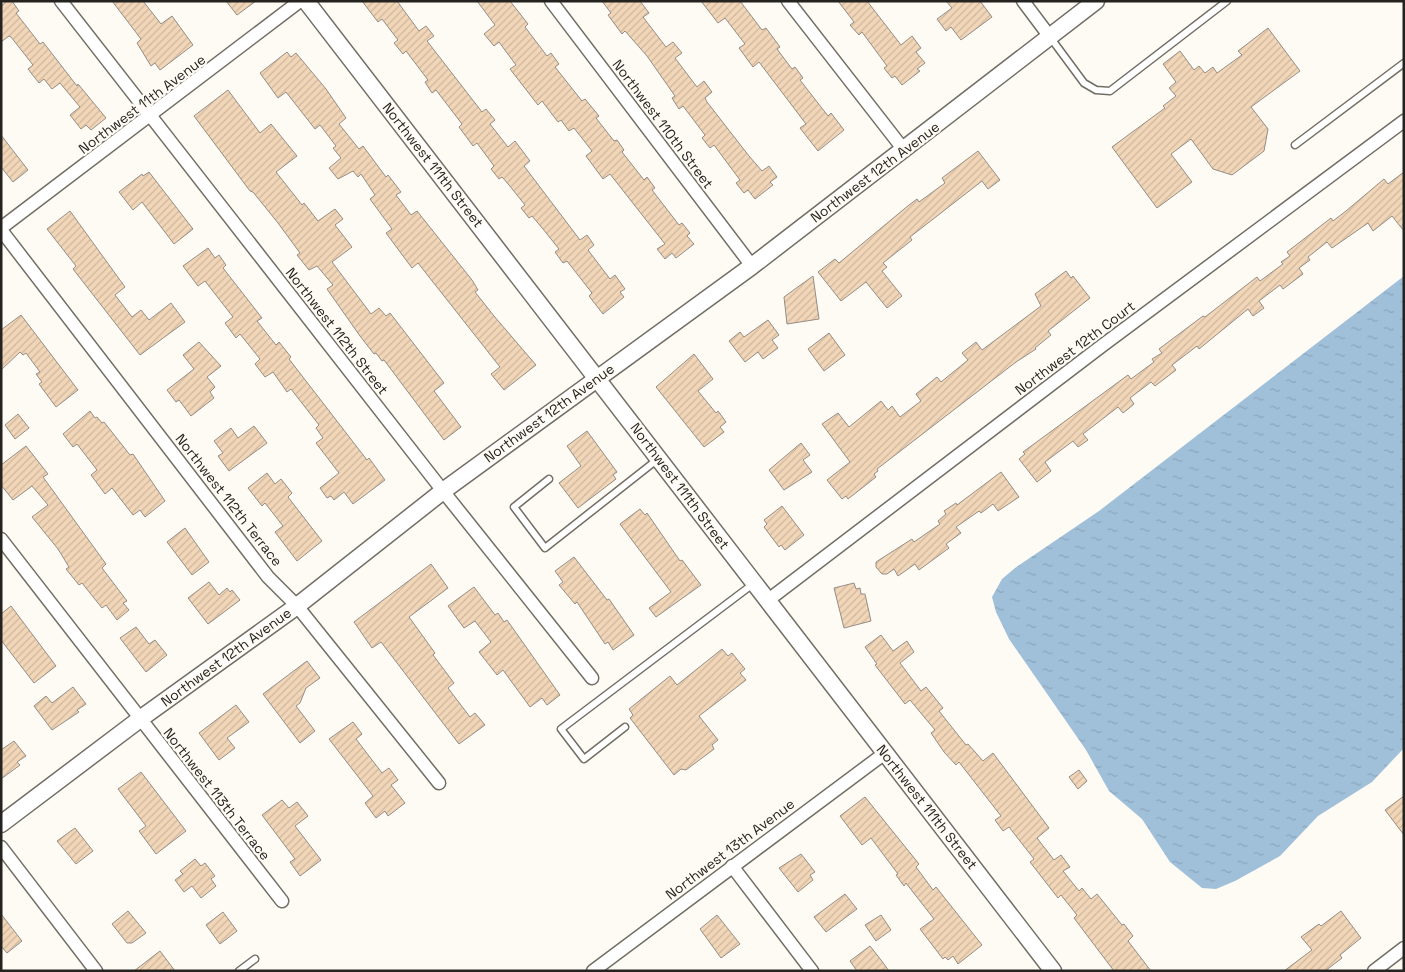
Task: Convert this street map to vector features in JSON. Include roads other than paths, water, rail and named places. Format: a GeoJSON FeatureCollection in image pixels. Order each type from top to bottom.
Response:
{"type":"FeatureCollection","features":[{"type":"Feature","properties":{"kind":"street","name":"Northwest 112th Street"},"geometry":{"type":"LineString","coordinates":[[61,1],[443,491],[592,678]]}},
{"type":"Feature","properties":{"kind":"street","name":"Northwest 11th Avenue"},"geometry":{"type":"LineString","coordinates":[[1,229],[300,1]]}},
{"type":"Feature","properties":{"kind":"street","name":"Northwest 111th Street"},"geometry":{"type":"LineString","coordinates":[[306,1],[1053,971]]}},
{"type":"Feature","properties":{"kind":"street","name":"Northwest 110th Street"},"geometry":{"type":"LineString","coordinates":[[551,1],[752,266]]}},
{"type":"Feature","properties":{"kind":"street"},"geometry":{"type":"LineString","coordinates":[[788,1],[904,150]]}},
{"type":"Feature","properties":{"kind":"street"},"geometry":{"type":"LineString","coordinates":[[1023,1],[1050,37]]}},
{"type":"Feature","properties":{"kind":"street","name":"Northwest 12th Avenue"},"geometry":{"type":"LineString","coordinates":[[1,824],[140,719],[297,606],[443,491],[597,377],[752,266],[1096,1]]}},
{"type":"Feature","properties":{"kind":"street","name":"Northwest 12th Court"},"geometry":{"type":"LineString","coordinates":[[767,601],[1103,345],[1404,121]]}},
{"type":"Feature","properties":{"kind":"street","name":"Northwest 112th Terrace"},"geometry":{"type":"LineString","coordinates":[[1,229],[268,577],[297,606],[440,783]]}},
{"type":"Feature","properties":{"kind":"street","name":"Northwest 113th Terrace"},"geometry":{"type":"LineString","coordinates":[[1,539],[282,901]]}},
{"type":"Feature","properties":{"kind":"street","name":"Northwest 13th Avenue"},"geometry":{"type":"LineString","coordinates":[[593,971],[885,753]]}},
{"type":"Feature","properties":{"kind":"street"},"geometry":{"type":"LineString","coordinates":[[1,847],[96,971]]}},
{"type":"Feature","properties":{"kind":"street"},"geometry":{"type":"LineString","coordinates":[[732,866],[812,971]]}},
{"type":"Feature","properties":{"kind":"street"},"geometry":{"type":"LineString","coordinates":[[1374,971],[1404,948]]}},
{"type":"Feature","properties":{"kind":"lane"},"geometry":{"type":"LineString","coordinates":[[1050,37],[1084,83],[1096,90],[1110,91],[1227,1]]}},
{"type":"Feature","properties":{"kind":"lane"},"geometry":{"type":"LineString","coordinates":[[1295,146],[1404,63]]}},
{"type":"Feature","properties":{"kind":"lane"},"geometry":{"type":"LineString","coordinates":[[549,479],[514,507],[545,548],[659,458]]}},
{"type":"Feature","properties":{"kind":"lane"},"geometry":{"type":"LineString","coordinates":[[625,727],[584,759],[561,729],[754,583]]}},
{"type":"Feature","properties":{"kind":"lane"},"geometry":{"type":"LineString","coordinates":[[239,971],[255,959]]}},
{"type":"Feature","properties":{"kind":"water"},"geometry":{"type":"Polygon","coordinates":[[[1404,276],[1404,748],[1372,782],[1318,816],[1280,856],[1235,881],[1216,889],[1202,888],[1170,862],[1142,819],[1109,791],[1086,750],[1009,639],[996,612],[992,597],[1002,579],[1015,568],[1099,511],[1404,276]]]}}]}
